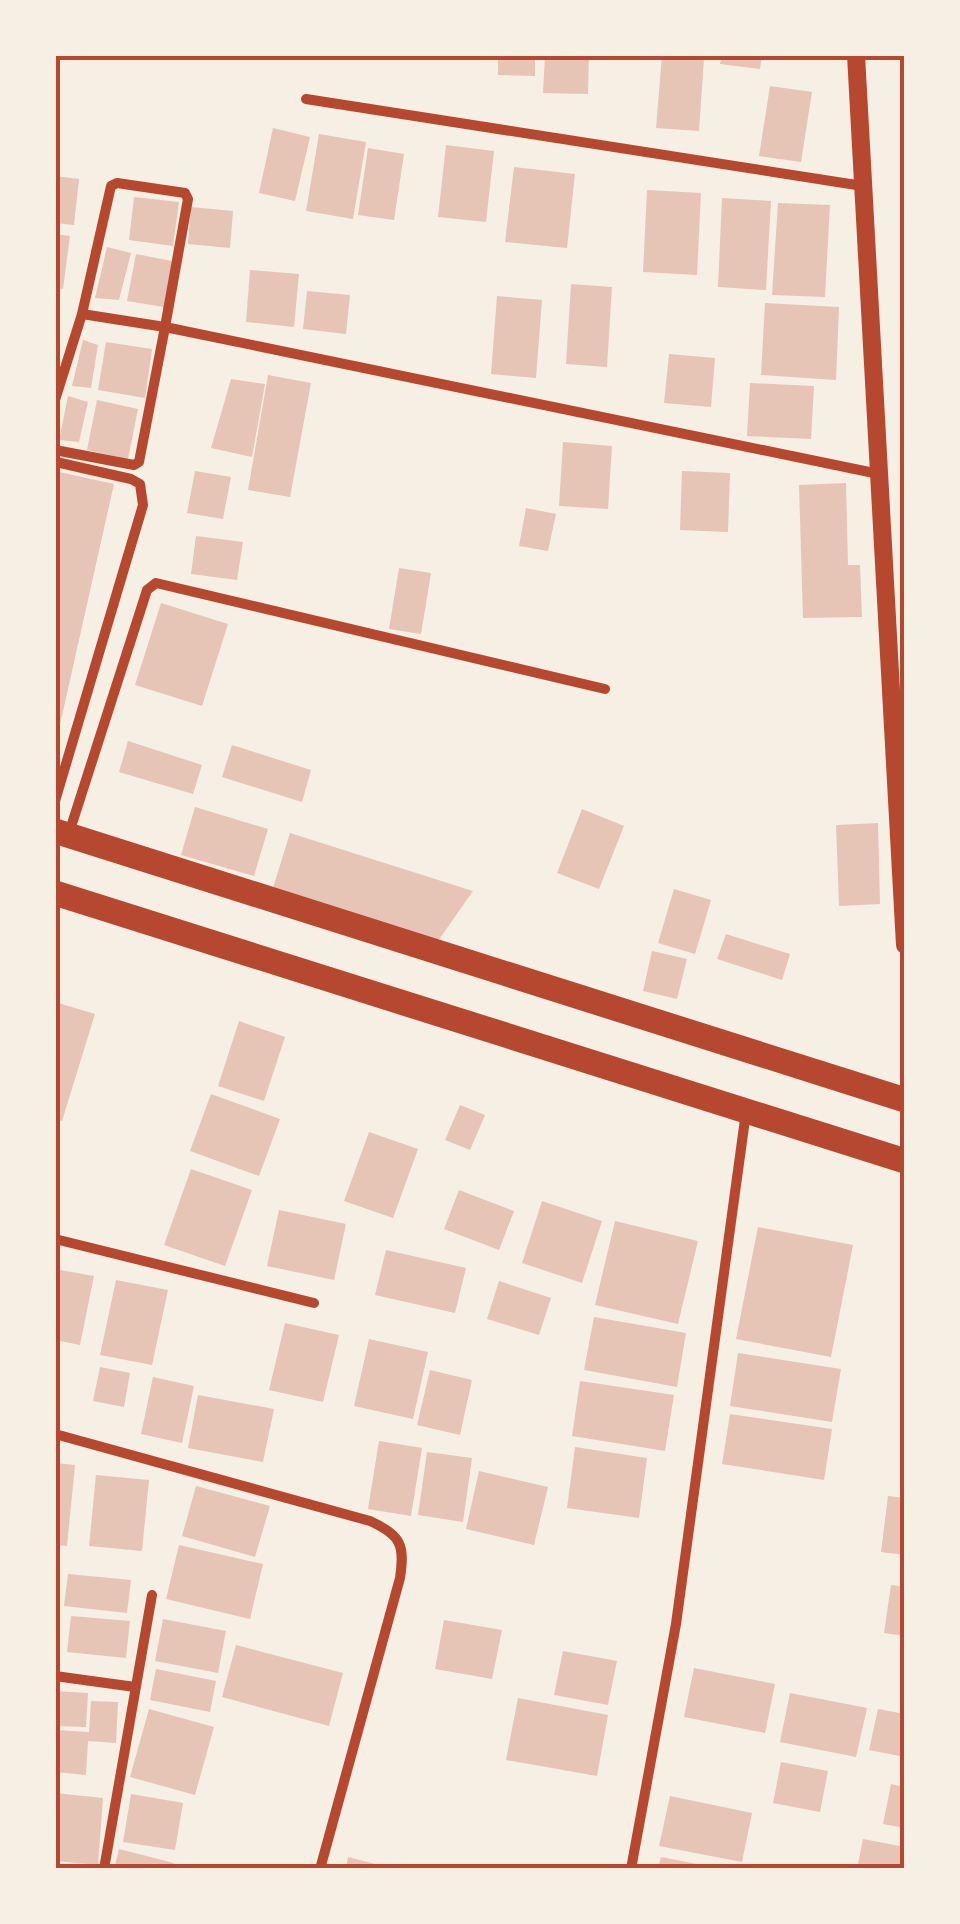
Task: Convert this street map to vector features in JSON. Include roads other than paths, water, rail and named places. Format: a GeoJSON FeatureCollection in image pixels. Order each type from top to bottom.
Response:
{"type":"FeatureCollection","features":[{"type":"Feature","properties":{"kind":"main road"},"geometry":{"type":"LineString","coordinates":[[62,833],[905,1100]]}},
{"type":"Feature","properties":{"kind":"main road"},"geometry":{"type":"LineString","coordinates":[[55,893],[905,1160]]}},
{"type":"Feature","properties":{"kind":"street"},"geometry":{"type":"LineString","coordinates":[[856,55],[905,945]]}},
{"type":"Feature","properties":{"kind":"street"},"geometry":{"type":"LineString","coordinates":[[306,99],[863,186]]}},
{"type":"Feature","properties":{"kind":"street"},"geometry":{"type":"LineString","coordinates":[[55,400],[82,314],[111,186],[117,183],[185,193],[188,199],[139,462],[56,456]]}},
{"type":"Feature","properties":{"kind":"street"},"geometry":{"type":"LineString","coordinates":[[82,314],[165,327],[879,474]]}},
{"type":"Feature","properties":{"kind":"street"},"geometry":{"type":"LineString","coordinates":[[55,801],[143,505],[140,484],[56,456]]}},
{"type":"Feature","properties":{"kind":"street"},"geometry":{"type":"LineString","coordinates":[[62,833],[147,590],[156,583],[605,689]]}},
{"type":"Feature","properties":{"kind":"street"},"geometry":{"type":"LineString","coordinates":[[630,1869],[676,1624],[746,1110]]}},
{"type":"Feature","properties":{"kind":"street"},"geometry":{"type":"LineString","coordinates":[[55,1239],[314,1304]]}},
{"type":"Feature","properties":{"kind":"street"},"geometry":{"type":"LineString","coordinates":[[55,1434],[370,1521],[387,1528],[398,1539],[403,1554],[400,1578],[320,1869]]}},
{"type":"Feature","properties":{"kind":"street"},"geometry":{"type":"LineString","coordinates":[[104,1869],[152,1595]]}},
{"type":"Feature","properties":{"kind":"street"},"geometry":{"type":"LineString","coordinates":[[55,1676],[135,1687]]}}]}
